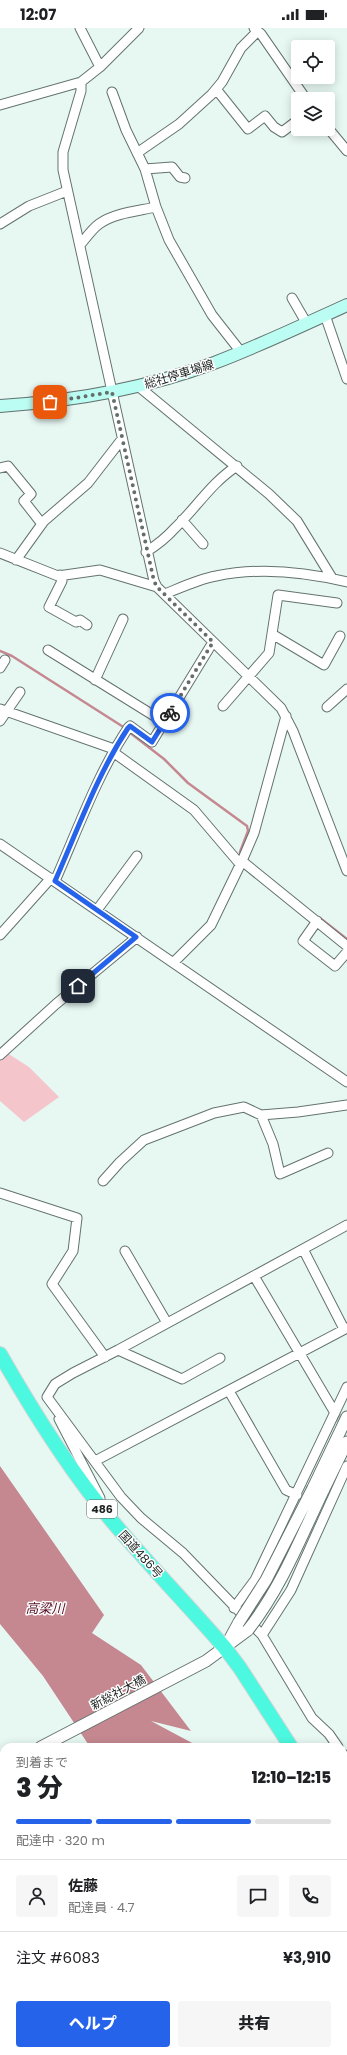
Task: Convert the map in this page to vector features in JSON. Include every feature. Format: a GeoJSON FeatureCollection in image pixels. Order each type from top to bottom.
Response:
{"type":"FeatureCollection","features":[{"type":"Feature","properties":{"kind":"highway","name":"国道486号"},"geometry":{"type":"LineString","coordinates":[[0,1354],[24,1395],[75,1473],[112,1521],[225,1648],[247,1678],[288,1743]]}},
{"type":"Feature","properties":{"kind":"main road","name":"総社停車場線"},"geometry":{"type":"LineString","coordinates":[[0,406],[38,404],[112,392],[190,371],[241,352],[347,305]]}},
{"type":"Feature","properties":{"kind":"street"},"geometry":{"type":"LineString","coordinates":[[80,28],[100,67]]}},
{"type":"Feature","properties":{"kind":"street"},"geometry":{"type":"LineString","coordinates":[[0,105],[81,82],[100,67],[139,28]]}},
{"type":"Feature","properties":{"kind":"street"},"geometry":{"type":"LineString","coordinates":[[137,153],[179,124],[216,89],[222,82],[241,48],[260,31],[301,92]]}},
{"type":"Feature","properties":{"kind":"street"},"geometry":{"type":"LineString","coordinates":[[81,82],[81,91],[64,152],[63,170],[146,552],[154,581],[157,587],[248,675],[277,704],[286,716],[311,775],[347,871]]}},
{"type":"Feature","properties":{"kind":"street"},"geometry":{"type":"LineString","coordinates":[[216,89],[248,130],[265,116],[274,127],[282,132],[291,125]]}},
{"type":"Feature","properties":{"kind":"street"},"geometry":{"type":"LineString","coordinates":[[112,92],[145,169],[156,207],[169,240],[212,316],[241,352]]}},
{"type":"Feature","properties":{"kind":"street"},"geometry":{"type":"LineString","coordinates":[[335,136],[347,151]]}},
{"type":"Feature","properties":{"kind":"street"},"geometry":{"type":"LineString","coordinates":[[145,169],[172,167],[180,177],[185,178]]}},
{"type":"Feature","properties":{"kind":"street"},"geometry":{"type":"LineString","coordinates":[[0,224],[29,206],[67,191]]}},
{"type":"Feature","properties":{"kind":"street"},"geometry":{"type":"LineString","coordinates":[[80,245],[98,225],[103,222],[117,216],[156,207]]}},
{"type":"Feature","properties":{"kind":"street"},"geometry":{"type":"LineString","coordinates":[[292,298],[307,324]]}},
{"type":"Feature","properties":{"kind":"street"},"geometry":{"type":"LineString","coordinates":[[325,315],[347,379]]}},
{"type":"Feature","properties":{"kind":"street"},"geometry":{"type":"LineString","coordinates":[[138,386],[237,466],[297,520],[332,578]]}},
{"type":"Feature","properties":{"kind":"street"},"geometry":{"type":"LineString","coordinates":[[16,560],[42,524],[88,483],[122,439]]}},
{"type":"Feature","properties":{"kind":"street"},"geometry":{"type":"LineString","coordinates":[[0,468],[8,466],[31,494],[24,501],[42,524]]}},
{"type":"Feature","properties":{"kind":"street"},"geometry":{"type":"LineString","coordinates":[[146,552],[163,540],[201,498],[237,466]]}},
{"type":"Feature","properties":{"kind":"street"},"geometry":{"type":"LineString","coordinates":[[182,520],[203,544]]}},
{"type":"Feature","properties":{"kind":"street"},"geometry":{"type":"LineString","coordinates":[[0,554],[60,575],[100,570],[157,587]]}},
{"type":"Feature","properties":{"kind":"street"},"geometry":{"type":"LineString","coordinates":[[165,594],[199,580],[236,573],[270,571],[332,578],[347,582]]}},
{"type":"Feature","properties":{"kind":"street"},"geometry":{"type":"LineString","coordinates":[[60,575],[62,581],[49,607],[76,622],[80,620],[87,625]]}},
{"type":"Feature","properties":{"kind":"street"},"geometry":{"type":"LineString","coordinates":[[223,706],[248,675],[269,653],[278,595],[337,603]]}},
{"type":"Feature","properties":{"kind":"street"},"geometry":{"type":"LineString","coordinates":[[95,680],[123,619]]}},
{"type":"Feature","properties":{"kind":"street"},"geometry":{"type":"LineString","coordinates":[[272,634],[324,665],[340,636]]}},
{"type":"Feature","properties":{"kind":"street"},"geometry":{"type":"LineString","coordinates":[[0,935],[53,880],[114,751],[127,730],[130,726],[152,742],[213,642]]}},
{"type":"Feature","properties":{"kind":"street"},"geometry":{"type":"LineString","coordinates":[[48,650],[164,722]]}},
{"type":"Feature","properties":{"kind":"street"},"geometry":{"type":"LineString","coordinates":[[327,707],[347,689]]}},
{"type":"Feature","properties":{"kind":"street"},"geometry":{"type":"LineString","coordinates":[[0,721],[3,710],[20,692]]}},
{"type":"Feature","properties":{"kind":"street"},"geometry":{"type":"LineString","coordinates":[[3,710],[114,751],[194,810],[241,863],[347,946]]}},
{"type":"Feature","properties":{"kind":"street"},"geometry":{"type":"LineString","coordinates":[[174,962],[210,925],[241,863],[254,833],[286,716]]}},
{"type":"Feature","properties":{"kind":"street"},"geometry":{"type":"LineString","coordinates":[[0,844],[347,1082]]}},
{"type":"Feature","properties":{"kind":"street"},"geometry":{"type":"LineString","coordinates":[[97,910],[137,856]]}},
{"type":"Feature","properties":{"kind":"street"},"geometry":{"type":"LineString","coordinates":[[317,921],[303,941],[335,966],[347,952]]}},
{"type":"Feature","properties":{"kind":"street"},"geometry":{"type":"LineString","coordinates":[[0,1055],[56,1004],[136,937]]}},
{"type":"Feature","properties":{"kind":"street"},"geometry":{"type":"LineString","coordinates":[[103,1181],[138,1145],[158,1134],[223,1110],[244,1107],[261,1115],[298,1112],[347,1105]]}},
{"type":"Feature","properties":{"kind":"street"},"geometry":{"type":"LineString","coordinates":[[261,1115],[273,1144],[280,1174],[328,1153]]}},
{"type":"Feature","properties":{"kind":"street"},"geometry":{"type":"LineString","coordinates":[[0,1193],[77,1218],[73,1251],[52,1284],[105,1357]]}},
{"type":"Feature","properties":{"kind":"street"},"geometry":{"type":"LineString","coordinates":[[47,1396],[55,1384],[347,1225]]}},
{"type":"Feature","properties":{"kind":"street"},"geometry":{"type":"LineString","coordinates":[[95,1461],[345,1329],[303,1249]]}},
{"type":"Feature","properties":{"kind":"street"},"geometry":{"type":"LineString","coordinates":[[125,1250],[167,1323]]}},
{"type":"Feature","properties":{"kind":"street"},"geometry":{"type":"LineString","coordinates":[[254,1276],[298,1354],[335,1413]]}},
{"type":"Feature","properties":{"kind":"street"},"geometry":{"type":"LineString","coordinates":[[118,1350],[182,1379],[220,1358]]}},
{"type":"Feature","properties":{"kind":"street"},"geometry":{"type":"LineString","coordinates":[[234,1608],[255,1580],[347,1387]]}},
{"type":"Feature","properties":{"kind":"street"},"geometry":{"type":"LineString","coordinates":[[229,1391],[286,1490],[296,1495]]}},
{"type":"Feature","properties":{"kind":"street"},"geometry":{"type":"LineString","coordinates":[[47,1396],[112,1521]]}},
{"type":"Feature","properties":{"kind":"street"},"geometry":{"type":"LineString","coordinates":[[47,1396],[121,1498],[141,1518],[183,1553],[234,1608],[262,1635],[312,1718],[329,1734],[335,1743]]}},
{"type":"Feature","properties":{"kind":"street"},"geometry":{"type":"LineString","coordinates":[[318,1490],[347,1417]]}},
{"type":"Feature","properties":{"kind":"street"},"geometry":{"type":"LineString","coordinates":[[225,1648],[238,1622],[266,1580],[347,1442]]}},
{"type":"Feature","properties":{"kind":"street"},"geometry":{"type":"LineString","coordinates":[[262,1635],[291,1590],[347,1466]]}},
{"type":"Feature","properties":{"kind":"street","name":"新総社大橋"},"geometry":{"type":"LineString","coordinates":[[49,1743],[206,1661],[248,1630],[267,1606],[283,1578],[318,1490]]}},
{"type":"Feature","properties":{"kind":"shaded area"},"geometry":{"type":"Polygon","coordinates":[[[4,1051],[29,1067],[59,1097],[24,1122],[0,1101],[0,1056],[4,1051]]]}},
{"type":"Feature","properties":{"kind":"water","name":"高梁川"},"geometry":{"type":"Polygon","coordinates":[[[0,1466],[104,1615],[92,1633],[141,1665],[191,1731],[151,1721],[192,1743],[87,1743],[43,1676],[0,1624],[0,1466]]]}},
{"type":"Feature","properties":{"kind":"waterway"},"geometry":{"type":"LineString","coordinates":[[0,651],[12,656],[125,728]]}},
{"type":"Feature","properties":{"kind":"waterway"},"geometry":{"type":"LineString","coordinates":[[129,732],[164,759],[188,783],[247,826],[248,831],[240,852],[240,856]]}},
{"type":"Feature","properties":{"kind":"waterway"},"geometry":{"type":"LineString","coordinates":[[320,918],[347,939]]}},
{"type":"Feature","properties":{"kind":"tunnel"},"geometry":{"type":"LineString","coordinates":[[335,1413],[347,1435]]}},
{"type":"Feature","properties":{"kind":"way so far"},"geometry":{"type":"LineString","coordinates":[[50,402],[112,392],[146,552],[154,581],[157,587],[213,642],[170,713]]}},
{"type":"Feature","properties":{"kind":"route"},"geometry":{"type":"LineString","coordinates":[[78,986],[136,937],[55,881],[97,785],[113,752],[128,728],[130,726],[152,742],[170,713]]}}]}
